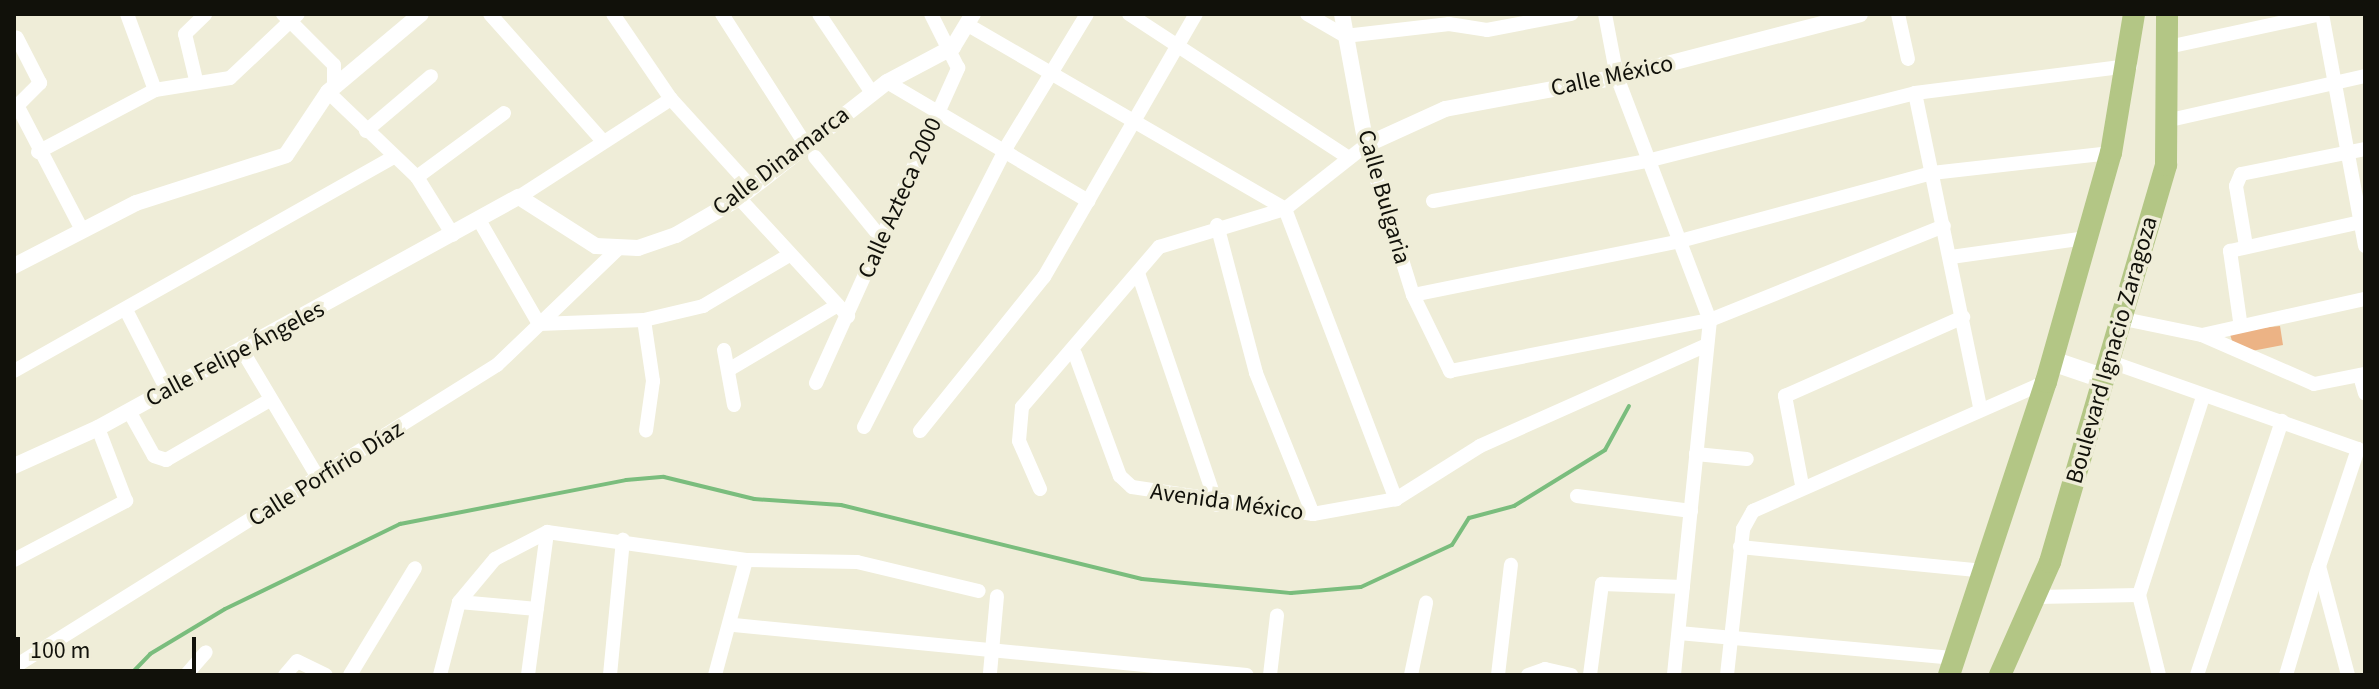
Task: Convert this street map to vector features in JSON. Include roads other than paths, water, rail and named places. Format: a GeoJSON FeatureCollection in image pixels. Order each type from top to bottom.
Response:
{"type":"FeatureCollection","features":[{"type":"Feature","properties":{"kind":"main road"},"geometry":{"type":"LineString","coordinates":[[1952,666],[2049,372],[2111,153],[2130,66],[2134,14]]}},
{"type":"Feature","properties":{"kind":"main road","name":"Boulevard Ignacio Zaragoza"},"geometry":{"type":"LineString","coordinates":[[2000,675],[2037,597],[2124,319],[2166,165],[2170,120],[2167,14]]}},
{"type":"Feature","properties":{"kind":"main road"},"geometry":{"type":"LineString","coordinates":[[2049,372],[2108,370]]}},
{"type":"Feature","properties":{"kind":"street"},"geometry":{"type":"LineString","coordinates":[[127,14],[155,90]]}},
{"type":"Feature","properties":{"kind":"street"},"geometry":{"type":"LineString","coordinates":[[14,266],[160,193],[277,161],[331,89],[421,14]]}},
{"type":"Feature","properties":{"kind":"street"},"geometry":{"type":"LineString","coordinates":[[490,14],[601,139]]}},
{"type":"Feature","properties":{"kind":"street"},"geometry":{"type":"LineString","coordinates":[[613,14],[671,99],[745,193],[786,257],[842,311],[730,369]]}},
{"type":"Feature","properties":{"kind":"street"},"geometry":{"type":"LineString","coordinates":[[722,14],[804,142]]}},
{"type":"Feature","properties":{"kind":"street"},"geometry":{"type":"LineString","coordinates":[[819,14],[872,93]]}},
{"type":"Feature","properties":{"kind":"street"},"geometry":{"type":"LineString","coordinates":[[931,14],[953,47],[971,19],[1285,209],[1396,499]]}},
{"type":"Feature","properties":{"kind":"street"},"geometry":{"type":"LineString","coordinates":[[864,427],[1007,146],[1087,14]]}},
{"type":"Feature","properties":{"kind":"street"},"geometry":{"type":"LineString","coordinates":[[1129,14],[1349,158]]}},
{"type":"Feature","properties":{"kind":"street"},"geometry":{"type":"LineString","coordinates":[[920,431],[1044,277],[1196,14]]}},
{"type":"Feature","properties":{"kind":"street"},"geometry":{"type":"LineString","coordinates":[[1307,14],[1345,36],[1449,24],[1487,30],[1571,14]]}},
{"type":"Feature","properties":{"kind":"street","name":"Calle Bulgaria"},"geometry":{"type":"LineString","coordinates":[[1342,14],[1366,145],[1413,295],[1450,371],[1710,320]]}},
{"type":"Feature","properties":{"kind":"street"},"geometry":{"type":"LineString","coordinates":[[1485,14],[1487,30]]}},
{"type":"Feature","properties":{"kind":"street"},"geometry":{"type":"LineString","coordinates":[[1605,14],[1617,77],[1710,320],[1674,675]]}},
{"type":"Feature","properties":{"kind":"street","name":"Calle México"},"geometry":{"type":"LineString","coordinates":[[1366,145],[1445,109],[1617,77],[1860,14]]}},
{"type":"Feature","properties":{"kind":"street"},"geometry":{"type":"LineString","coordinates":[[1898,14],[1908,59]]}},
{"type":"Feature","properties":{"kind":"street"},"geometry":{"type":"LineString","coordinates":[[2168,47],[2321,14],[2332,85],[2365,246]]}},
{"type":"Feature","properties":{"kind":"street"},"geometry":{"type":"LineString","coordinates":[[196,80],[185,34],[205,15]]}},
{"type":"Feature","properties":{"kind":"street"},"geometry":{"type":"LineString","coordinates":[[38,152],[155,90],[196,80],[230,78],[290,16],[334,65],[331,89],[366,131],[417,177],[453,235]]}},
{"type":"Feature","properties":{"kind":"street"},"geometry":{"type":"LineString","coordinates":[[17,38],[40,83],[16,108],[82,230]]}},
{"type":"Feature","properties":{"kind":"street","name":"Calle Dinamarca"},"geometry":{"type":"LineString","coordinates":[[616,251],[676,235],[745,193],[804,142],[887,82],[953,47]]}},
{"type":"Feature","properties":{"kind":"street","name":"Calle Azteca 2000"},"geometry":{"type":"LineString","coordinates":[[816,383],[842,311],[881,238],[958,68],[953,47]]}},
{"type":"Feature","properties":{"kind":"street"},"geometry":{"type":"LineString","coordinates":[[1433,201],[1647,161],[1915,93],[2130,66]]}},
{"type":"Feature","properties":{"kind":"street"},"geometry":{"type":"LineString","coordinates":[[366,131],[431,76]]}},
{"type":"Feature","properties":{"kind":"street"},"geometry":{"type":"LineString","coordinates":[[2170,120],[2365,76]]}},
{"type":"Feature","properties":{"kind":"street"},"geometry":{"type":"LineString","coordinates":[[887,82],[1007,146],[1088,201]]}},
{"type":"Feature","properties":{"kind":"street"},"geometry":{"type":"LineString","coordinates":[[1915,93],[1980,407]]}},
{"type":"Feature","properties":{"kind":"street"},"geometry":{"type":"LineString","coordinates":[[616,251],[578,237],[519,197],[601,139],[671,99]]}},
{"type":"Feature","properties":{"kind":"street"},"geometry":{"type":"LineString","coordinates":[[417,177],[504,113]]}},
{"type":"Feature","properties":{"kind":"street"},"geometry":{"type":"LineString","coordinates":[[1040,489],[1017,427],[1034,388],[1075,354],[1159,247],[1217,225],[1285,209],[1366,145]]}},
{"type":"Feature","properties":{"kind":"street"},"geometry":{"type":"LineString","coordinates":[[2246,246],[2236,178],[2365,149]]}},
{"type":"Feature","properties":{"kind":"street"},"geometry":{"type":"LineString","coordinates":[[1413,295],[1680,241],[1932,173],[2111,153]]}},
{"type":"Feature","properties":{"kind":"street"},"geometry":{"type":"LineString","coordinates":[[14,371],[394,157]]}},
{"type":"Feature","properties":{"kind":"street"},"geometry":{"type":"LineString","coordinates":[[815,157],[881,238]]}},
{"type":"Feature","properties":{"kind":"street","name":"Calle Felipe Ángeles"},"geometry":{"type":"LineString","coordinates":[[14,466],[98,428],[519,197]]}},
{"type":"Feature","properties":{"kind":"street"},"geometry":{"type":"LineString","coordinates":[[479,220],[539,324],[644,320],[703,306],[786,257]]}},
{"type":"Feature","properties":{"kind":"street"},"geometry":{"type":"LineString","coordinates":[[2240,321],[2226,261],[2246,246],[2362,221]]}},
{"type":"Feature","properties":{"kind":"street"},"geometry":{"type":"LineString","coordinates":[[1217,225],[1256,373],[1313,514]]}},
{"type":"Feature","properties":{"kind":"street"},"geometry":{"type":"LineString","coordinates":[[1710,320],[1944,226]]}},
{"type":"Feature","properties":{"kind":"street"},"geometry":{"type":"LineString","coordinates":[[1951,257],[2087,238]]}},
{"type":"Feature","properties":{"kind":"street","name":"Calle Porfirio Díaz"},"geometry":{"type":"LineString","coordinates":[[14,667],[497,365],[616,251]]}},
{"type":"Feature","properties":{"kind":"street"},"geometry":{"type":"LineString","coordinates":[[1138,273],[1217,505]]}},
{"type":"Feature","properties":{"kind":"street"},"geometry":{"type":"LineString","coordinates":[[2202,335],[2240,321],[2365,299]]}},
{"type":"Feature","properties":{"kind":"street"},"geometry":{"type":"LineString","coordinates":[[126,310],[167,390]]}},
{"type":"Feature","properties":{"kind":"street"},"geometry":{"type":"LineString","coordinates":[[1802,485],[1785,396],[1963,317]]}},
{"type":"Feature","properties":{"kind":"street"},"geometry":{"type":"LineString","coordinates":[[2124,319],[2202,335],[2305,382],[2363,375],[2365,393]]}},
{"type":"Feature","properties":{"kind":"street"},"geometry":{"type":"LineString","coordinates":[[644,320],[653,381],[646,431]]}},
{"type":"Feature","properties":{"kind":"street","name":"Avenida México"},"geometry":{"type":"LineString","coordinates":[[1075,354],[1120,476],[1147,494],[1217,505],[1313,514],[1396,499],[1480,446],[1707,345]]}},
{"type":"Feature","properties":{"kind":"street"},"geometry":{"type":"LineString","coordinates":[[242,350],[319,479]]}},
{"type":"Feature","properties":{"kind":"street"},"geometry":{"type":"LineString","coordinates":[[724,350],[730,369],[734,405]]}},
{"type":"Feature","properties":{"kind":"street"},"geometry":{"type":"LineString","coordinates":[[2108,370],[2282,421],[2358,449],[2286,675]]}},
{"type":"Feature","properties":{"kind":"street"},"geometry":{"type":"LineString","coordinates":[[1727,675],[1740,547],[1746,519],[1802,485],[1980,407],[2049,372]]}},
{"type":"Feature","properties":{"kind":"street"},"geometry":{"type":"LineString","coordinates":[[2159,675],[2139,595],[2203,397]]}},
{"type":"Feature","properties":{"kind":"street"},"geometry":{"type":"LineString","coordinates":[[129,411],[154,456],[166,460],[270,400]]}},
{"type":"Feature","properties":{"kind":"street"},"geometry":{"type":"LineString","coordinates":[[2197,675],[2282,421]]}},
{"type":"Feature","properties":{"kind":"street"},"geometry":{"type":"LineString","coordinates":[[14,560],[126,501],[98,428]]}},
{"type":"Feature","properties":{"kind":"street"},"geometry":{"type":"LineString","coordinates":[[1696,454],[1747,459]]}},
{"type":"Feature","properties":{"kind":"street"},"geometry":{"type":"LineString","coordinates":[[1577,496],[1691,511]]}},
{"type":"Feature","properties":{"kind":"street"},"geometry":{"type":"LineString","coordinates":[[528,675],[547,532]]}},
{"type":"Feature","properties":{"kind":"street"},"geometry":{"type":"LineString","coordinates":[[440,675],[459,602],[495,559],[547,532],[623,540],[746,560],[857,562],[979,591]]}},
{"type":"Feature","properties":{"kind":"street"},"geometry":{"type":"LineString","coordinates":[[610,675],[623,540]]}},
{"type":"Feature","properties":{"kind":"street"},"geometry":{"type":"LineString","coordinates":[[1740,547],[1984,571]]}},
{"type":"Feature","properties":{"kind":"street"},"geometry":{"type":"LineString","coordinates":[[715,675],[734,625],[746,560]]}},
{"type":"Feature","properties":{"kind":"street"},"geometry":{"type":"LineString","coordinates":[[1498,675],[1511,565]]}},
{"type":"Feature","properties":{"kind":"street"},"geometry":{"type":"LineString","coordinates":[[2319,566],[2348,675]]}},
{"type":"Feature","properties":{"kind":"street"},"geometry":{"type":"LineString","coordinates":[[350,675],[415,568]]}},
{"type":"Feature","properties":{"kind":"street"},"geometry":{"type":"LineString","coordinates":[[1590,675],[1602,584],[1683,587]]}},
{"type":"Feature","properties":{"kind":"street"},"geometry":{"type":"LineString","coordinates":[[2037,597],[2139,595]]}},
{"type":"Feature","properties":{"kind":"street"},"geometry":{"type":"LineString","coordinates":[[990,673],[997,596]]}},
{"type":"Feature","properties":{"kind":"street"},"geometry":{"type":"LineString","coordinates":[[459,602],[537,609]]}},
{"type":"Feature","properties":{"kind":"street"},"geometry":{"type":"LineString","coordinates":[[1411,675],[1426,603]]}},
{"type":"Feature","properties":{"kind":"street"},"geometry":{"type":"LineString","coordinates":[[1270,675],[1277,615]]}},
{"type":"Feature","properties":{"kind":"street"},"geometry":{"type":"LineString","coordinates":[[734,625],[993,645],[1247,675]]}},
{"type":"Feature","properties":{"kind":"street"},"geometry":{"type":"LineString","coordinates":[[1679,633],[1952,666]]}},
{"type":"Feature","properties":{"kind":"street"},"geometry":{"type":"LineString","coordinates":[[186,675],[206,652]]}},
{"type":"Feature","properties":{"kind":"street"},"geometry":{"type":"LineString","coordinates":[[285,675],[297,661],[326,675]]}},
{"type":"Feature","properties":{"kind":"street"},"geometry":{"type":"LineString","coordinates":[[1528,675],[1545,669],[1571,675]]}},
{"type":"Feature","properties":{"kind":"waterway"},"geometry":{"type":"LineString","coordinates":[[130,675],[150,654],[225,609],[400,524],[626,480],[664,477],[754,499],[841,505],[1142,579],[1291,593],[1361,587],[1452,545],[1469,518],[1514,506],[1605,450],[1629,406]]}}]}
